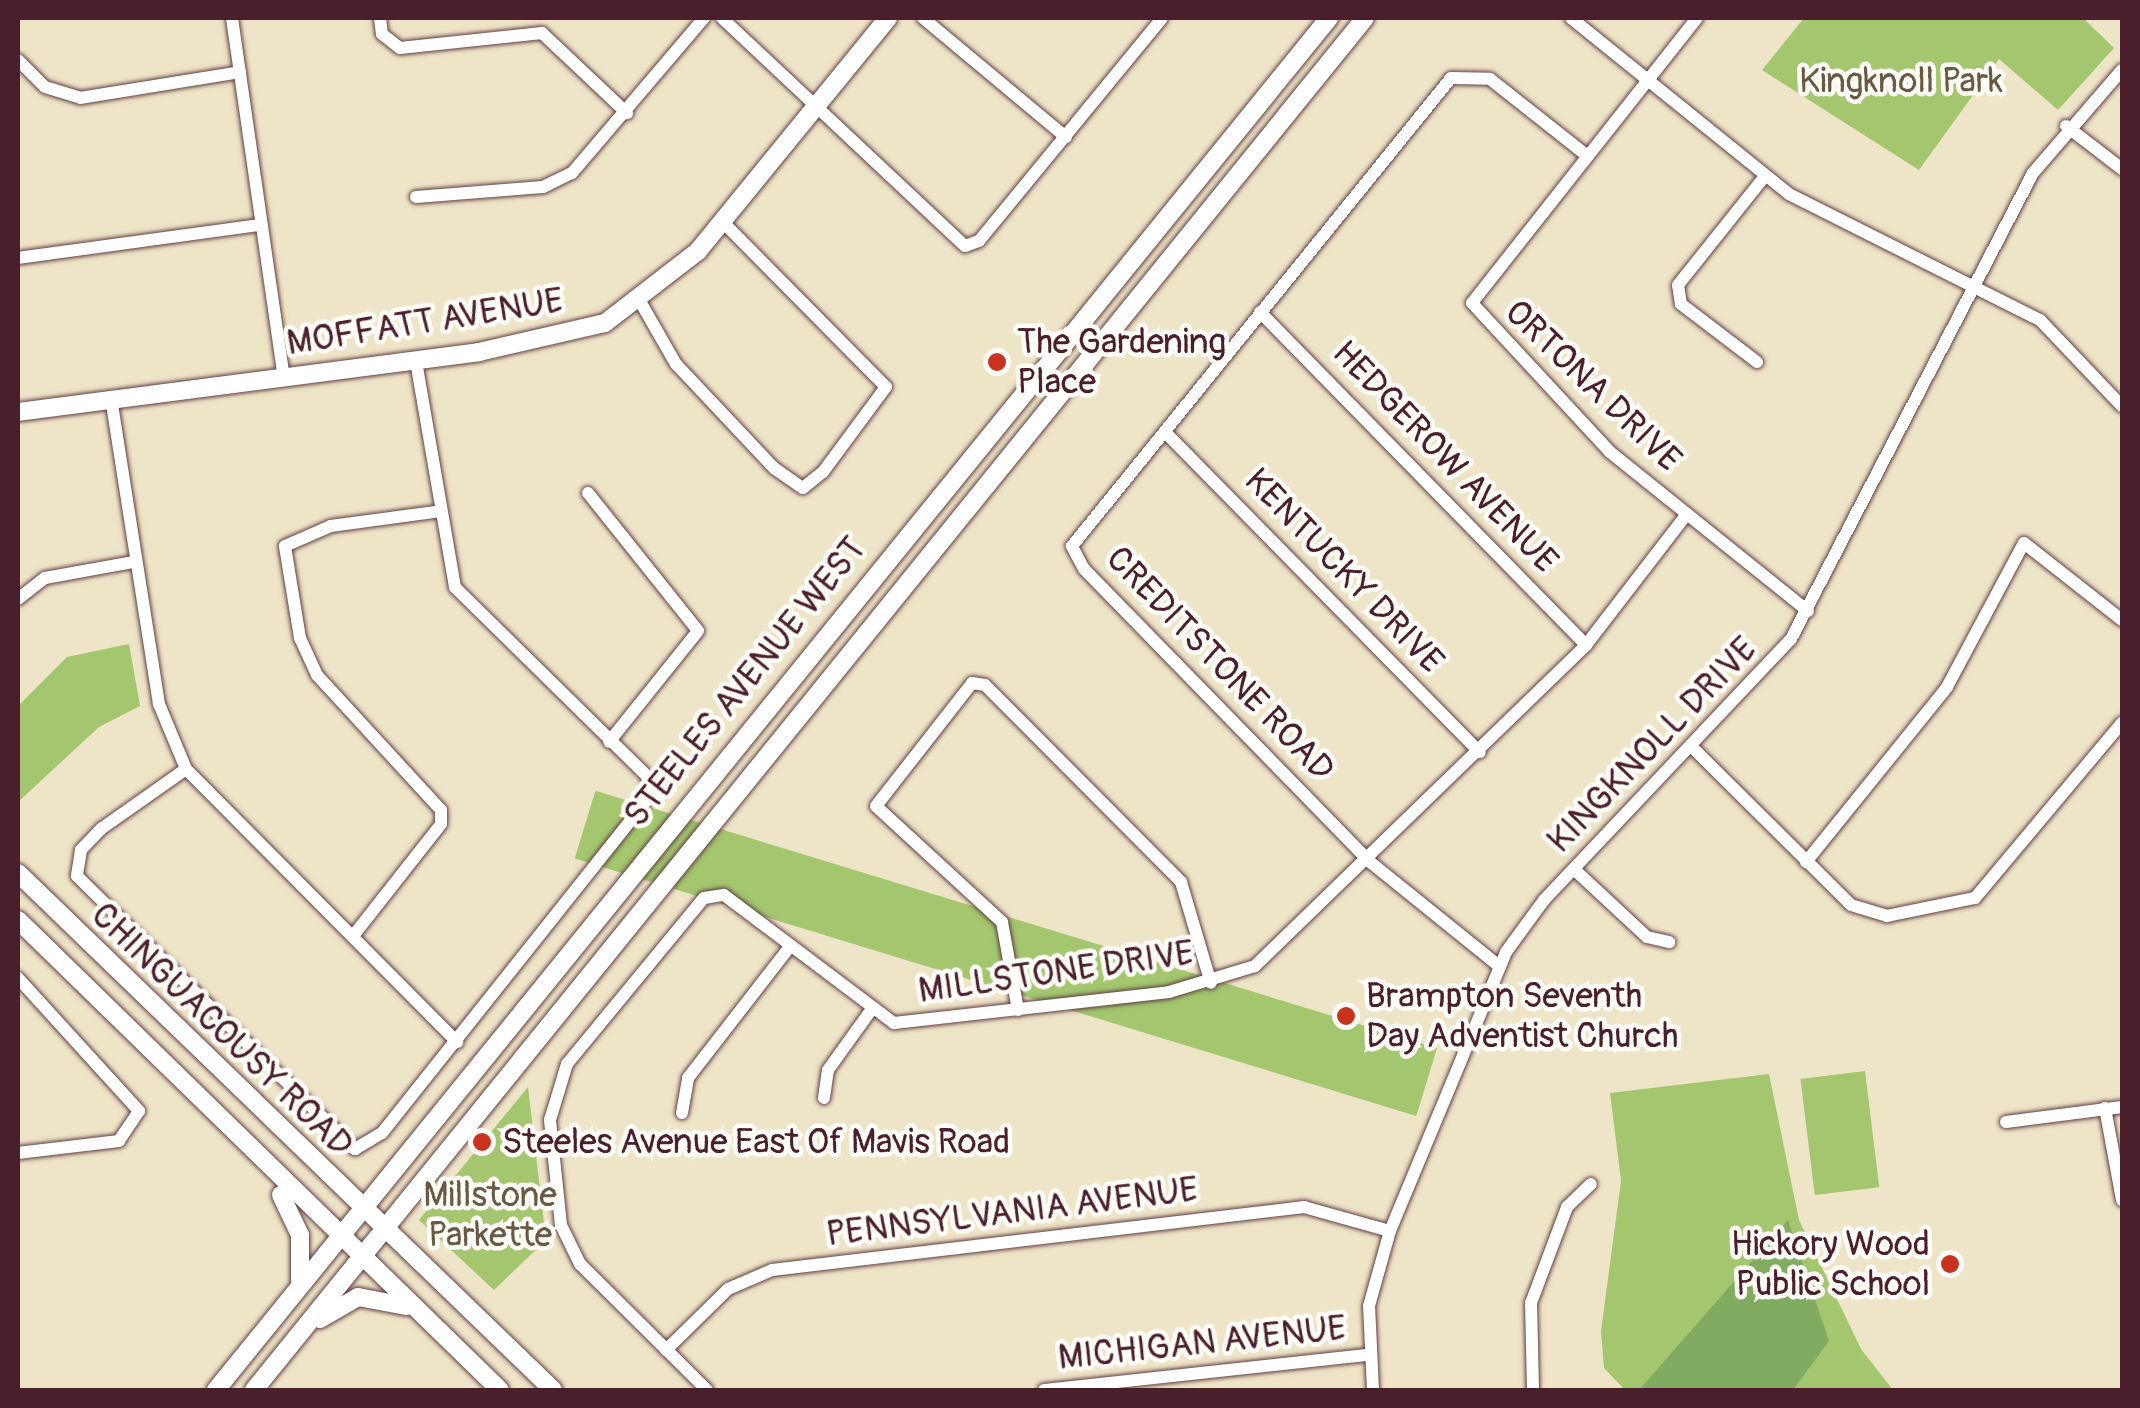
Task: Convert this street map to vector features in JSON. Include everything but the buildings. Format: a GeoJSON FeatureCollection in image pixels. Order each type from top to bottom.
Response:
{"type":"FeatureCollection","features":[{"type":"Feature","properties":{"kind":"main road","name":"MOFFATT AVENUE"},"geometry":{"type":"LineString","coordinates":[[18,412],[112,404],[541,342],[641,303],[723,222],[888,18]]}},
{"type":"Feature","properties":{"kind":"main road","name":"STEELES AVENUE WEST"},"geometry":{"type":"LineString","coordinates":[[216,1390],[336,1236],[1329,18]]}},
{"type":"Feature","properties":{"kind":"main road","name":"STEELES AVENUE WEST"},"geometry":{"type":"LineString","coordinates":[[254,1390],[1364,18]]}},
{"type":"Feature","properties":{"kind":"main road","name":"CHINGUACOUSY ROAD"},"geometry":{"type":"LineString","coordinates":[[18,874],[359,1209],[553,1390]]}},
{"type":"Feature","properties":{"kind":"main road","name":"CHINGUACOUSY ROAD"},"geometry":{"type":"LineString","coordinates":[[18,920],[264,1169],[500,1390]]}},
{"type":"Feature","properties":{"kind":"main road"},"geometry":{"type":"LineString","coordinates":[[264,1169],[294,1214],[300,1281]]}},
{"type":"Feature","properties":{"kind":"main road"},"geometry":{"type":"LineString","coordinates":[[300,1334],[358,1297],[389,1297],[418,1312]]}},
{"type":"Feature","properties":{"kind":"street"},"geometry":{"type":"LineString","coordinates":[[232,18],[284,378]]}},
{"type":"Feature","properties":{"kind":"street"},"geometry":{"type":"LineString","coordinates":[[380,18],[382,34],[400,48],[542,33],[627,113]]}},
{"type":"Feature","properties":{"kind":"street"},"geometry":{"type":"LineString","coordinates":[[416,197],[543,187],[572,173],[704,18]]}},
{"type":"Feature","properties":{"kind":"street"},"geometry":{"type":"LineString","coordinates":[[722,18],[965,246],[1066,138],[1159,19]]}},
{"type":"Feature","properties":{"kind":"street"},"geometry":{"type":"LineString","coordinates":[[923,18],[1066,138]]}},
{"type":"Feature","properties":{"kind":"street"},"geometry":{"type":"LineString","coordinates":[[1571,18],[1765,176],[1828,217],[1974,286],[2064,340],[2122,406]]}},
{"type":"Feature","properties":{"kind":"street","name":"ORTONA DRIVE"},"geometry":{"type":"LineString","coordinates":[[1697,18],[1585,154],[1472,303],[1610,452],[1808,611]]}},
{"type":"Feature","properties":{"kind":"street"},"geometry":{"type":"LineString","coordinates":[[18,60],[44,88],[80,98],[240,72]]}},
{"type":"Feature","properties":{"kind":"street","name":"KINGKNOLL DRIVE"},"geometry":{"type":"LineString","coordinates":[[1373,1390],[1367,1355],[1390,1231],[1499,966],[1528,919],[1695,750],[1808,611],[1974,286],[2066,126],[2122,70]]}},
{"type":"Feature","properties":{"kind":"street","name":"CREDITSTONE ROAD"},"geometry":{"type":"LineString","coordinates":[[1499,966],[1369,861],[1074,556],[1088,522],[1451,78],[1490,79],[1585,154]]}},
{"type":"Feature","properties":{"kind":"street"},"geometry":{"type":"LineString","coordinates":[[2066,126],[2122,169]]}},
{"type":"Feature","properties":{"kind":"street"},"geometry":{"type":"LineString","coordinates":[[1757,362],[1681,304],[1678,285],[1765,176]]}},
{"type":"Feature","properties":{"kind":"street"},"geometry":{"type":"LineString","coordinates":[[641,303],[676,364],[774,468],[803,488],[823,472],[886,387],[723,222]]}},
{"type":"Feature","properties":{"kind":"street"},"geometry":{"type":"LineString","coordinates":[[18,258],[260,225]]}},
{"type":"Feature","properties":{"kind":"street","name":"HEDGEROW AVENUE"},"geometry":{"type":"LineString","coordinates":[[1260,312],[1586,645]]}},
{"type":"Feature","properties":{"kind":"street"},"geometry":{"type":"LineString","coordinates":[[186,769],[81,850],[86,890],[355,1148],[382,1133],[652,796],[646,776],[455,587],[435,512],[416,361]]}},
{"type":"Feature","properties":{"kind":"street"},"geometry":{"type":"LineString","coordinates":[[112,404],[133,562],[158,704],[186,769],[457,1042]]}},
{"type":"Feature","properties":{"kind":"street","name":"KENTUCKY DRIVE"},"geometry":{"type":"LineString","coordinates":[[1165,432],[1480,752]]}},
{"type":"Feature","properties":{"kind":"street"},"geometry":{"type":"LineString","coordinates":[[588,492],[698,631],[608,742]]}},
{"type":"Feature","properties":{"kind":"street"},"geometry":{"type":"LineString","coordinates":[[353,936],[441,824],[441,810],[317,675],[300,638],[285,546],[331,526],[435,512]]}},
{"type":"Feature","properties":{"kind":"street","name":"MILLSTONE DRIVE"},"geometry":{"type":"LineString","coordinates":[[707,1390],[566,1239],[554,1087],[704,898],[724,895],[869,1012],[894,1024],[1211,983],[1280,947],[1480,752],[1586,645],[1686,515]]}},
{"type":"Feature","properties":{"kind":"street"},"geometry":{"type":"LineString","coordinates":[[1806,862],[1947,687],[2024,543],[2122,620]]}},
{"type":"Feature","properties":{"kind":"street"},"geometry":{"type":"LineString","coordinates":[[18,599],[45,578],[133,562]]}},
{"type":"Feature","properties":{"kind":"street"},"geometry":{"type":"LineString","coordinates":[[1018,1010],[1002,922],[876,806],[972,683],[984,685],[1181,882],[1211,983]]}},
{"type":"Feature","properties":{"kind":"street"},"geometry":{"type":"LineString","coordinates":[[1695,750],[1806,862],[1866,916],[1968,903],[2122,723]]}},
{"type":"Feature","properties":{"kind":"street"},"geometry":{"type":"LineString","coordinates":[[1576,871],[1647,936],[1670,942]]}},
{"type":"Feature","properties":{"kind":"street"},"geometry":{"type":"LineString","coordinates":[[682,1113],[696,1064],[790,948]]}},
{"type":"Feature","properties":{"kind":"street"},"geometry":{"type":"LineString","coordinates":[[18,978],[140,1111],[119,1141],[18,1154]]}},
{"type":"Feature","properties":{"kind":"street"},"geometry":{"type":"LineString","coordinates":[[824,1098],[828,1070],[869,1012]]}},
{"type":"Feature","properties":{"kind":"street"},"geometry":{"type":"LineString","coordinates":[[2006,1122],[2122,1107]]}},
{"type":"Feature","properties":{"kind":"street"},"geometry":{"type":"LineString","coordinates":[[2105,1108],[2122,1200]]}},
{"type":"Feature","properties":{"kind":"street"},"geometry":{"type":"LineString","coordinates":[[1533,1390],[1531,1303],[1567,1207],[1591,1184]]}},
{"type":"Feature","properties":{"kind":"street","name":"PENNSYLVANIA AVENUE"},"geometry":{"type":"LineString","coordinates":[[666,1350],[728,1289],[772,1270],[1304,1207],[1390,1231]]}},
{"type":"Feature","properties":{"kind":"street","name":"MICHIGAN AVENUE"},"geometry":{"type":"LineString","coordinates":[[1044,1390],[1367,1355]]}},
{"type":"Feature","properties":{"kind":"green space","name":"Kingknoll Park"},"geometry":{"type":"Polygon","coordinates":[[[1804,18],[2083,18],[2114,48],[2058,110],[1999,59],[1919,170],[1762,70],[1804,18]]]}},
{"type":"Feature","properties":{"kind":"green space"},"geometry":{"type":"Polygon","coordinates":[[[129,644],[140,706],[99,727],[18,802],[18,706],[67,657],[129,644]]]}},
{"type":"Feature","properties":{"kind":"green space"},"geometry":{"type":"Polygon","coordinates":[[[595,791],[1437,1048],[1416,1116],[575,859],[595,791]]]}},
{"type":"Feature","properties":{"kind":"green space"},"geometry":{"type":"Polygon","coordinates":[[[1865,1071],[1879,1187],[1815,1195],[1800,1079],[1865,1071]]]}},
{"type":"Feature","properties":{"kind":"green space"},"geometry":{"type":"Polygon","coordinates":[[[1769,1074],[1799,1220],[1861,1349],[1893,1390],[1625,1390],[1604,1368],[1601,1331],[1621,1181],[1610,1093],[1769,1074]]]}},
{"type":"Feature","properties":{"kind":"green space","name":"Millstone Parkette"},"geometry":{"type":"Polygon","coordinates":[[[528,1087],[546,1240],[494,1290],[419,1220],[528,1087]]]}},
{"type":"Feature","properties":{"kind":"green space"},"geometry":{"type":"Polygon","coordinates":[[[1788,1220],[1829,1341],[1793,1390],[1639,1390],[1788,1220]]]}},
{"type":"Feature","properties":{"kind":"place","name":"The Gardening Place"},"geometry":{"type":"Point","coordinates":[997,362]}},
{"type":"Feature","properties":{"kind":"place","name":"Brampton Seventh Day Adventist Church"},"geometry":{"type":"Point","coordinates":[1346,1016]}},
{"type":"Feature","properties":{"kind":"place","name":"Steeles Avenue East Of Mavis Road"},"geometry":{"type":"Point","coordinates":[482,1142]}},
{"type":"Feature","properties":{"kind":"place","name":"Hickory Wood Public School"},"geometry":{"type":"Point","coordinates":[1950,1264]}}]}
